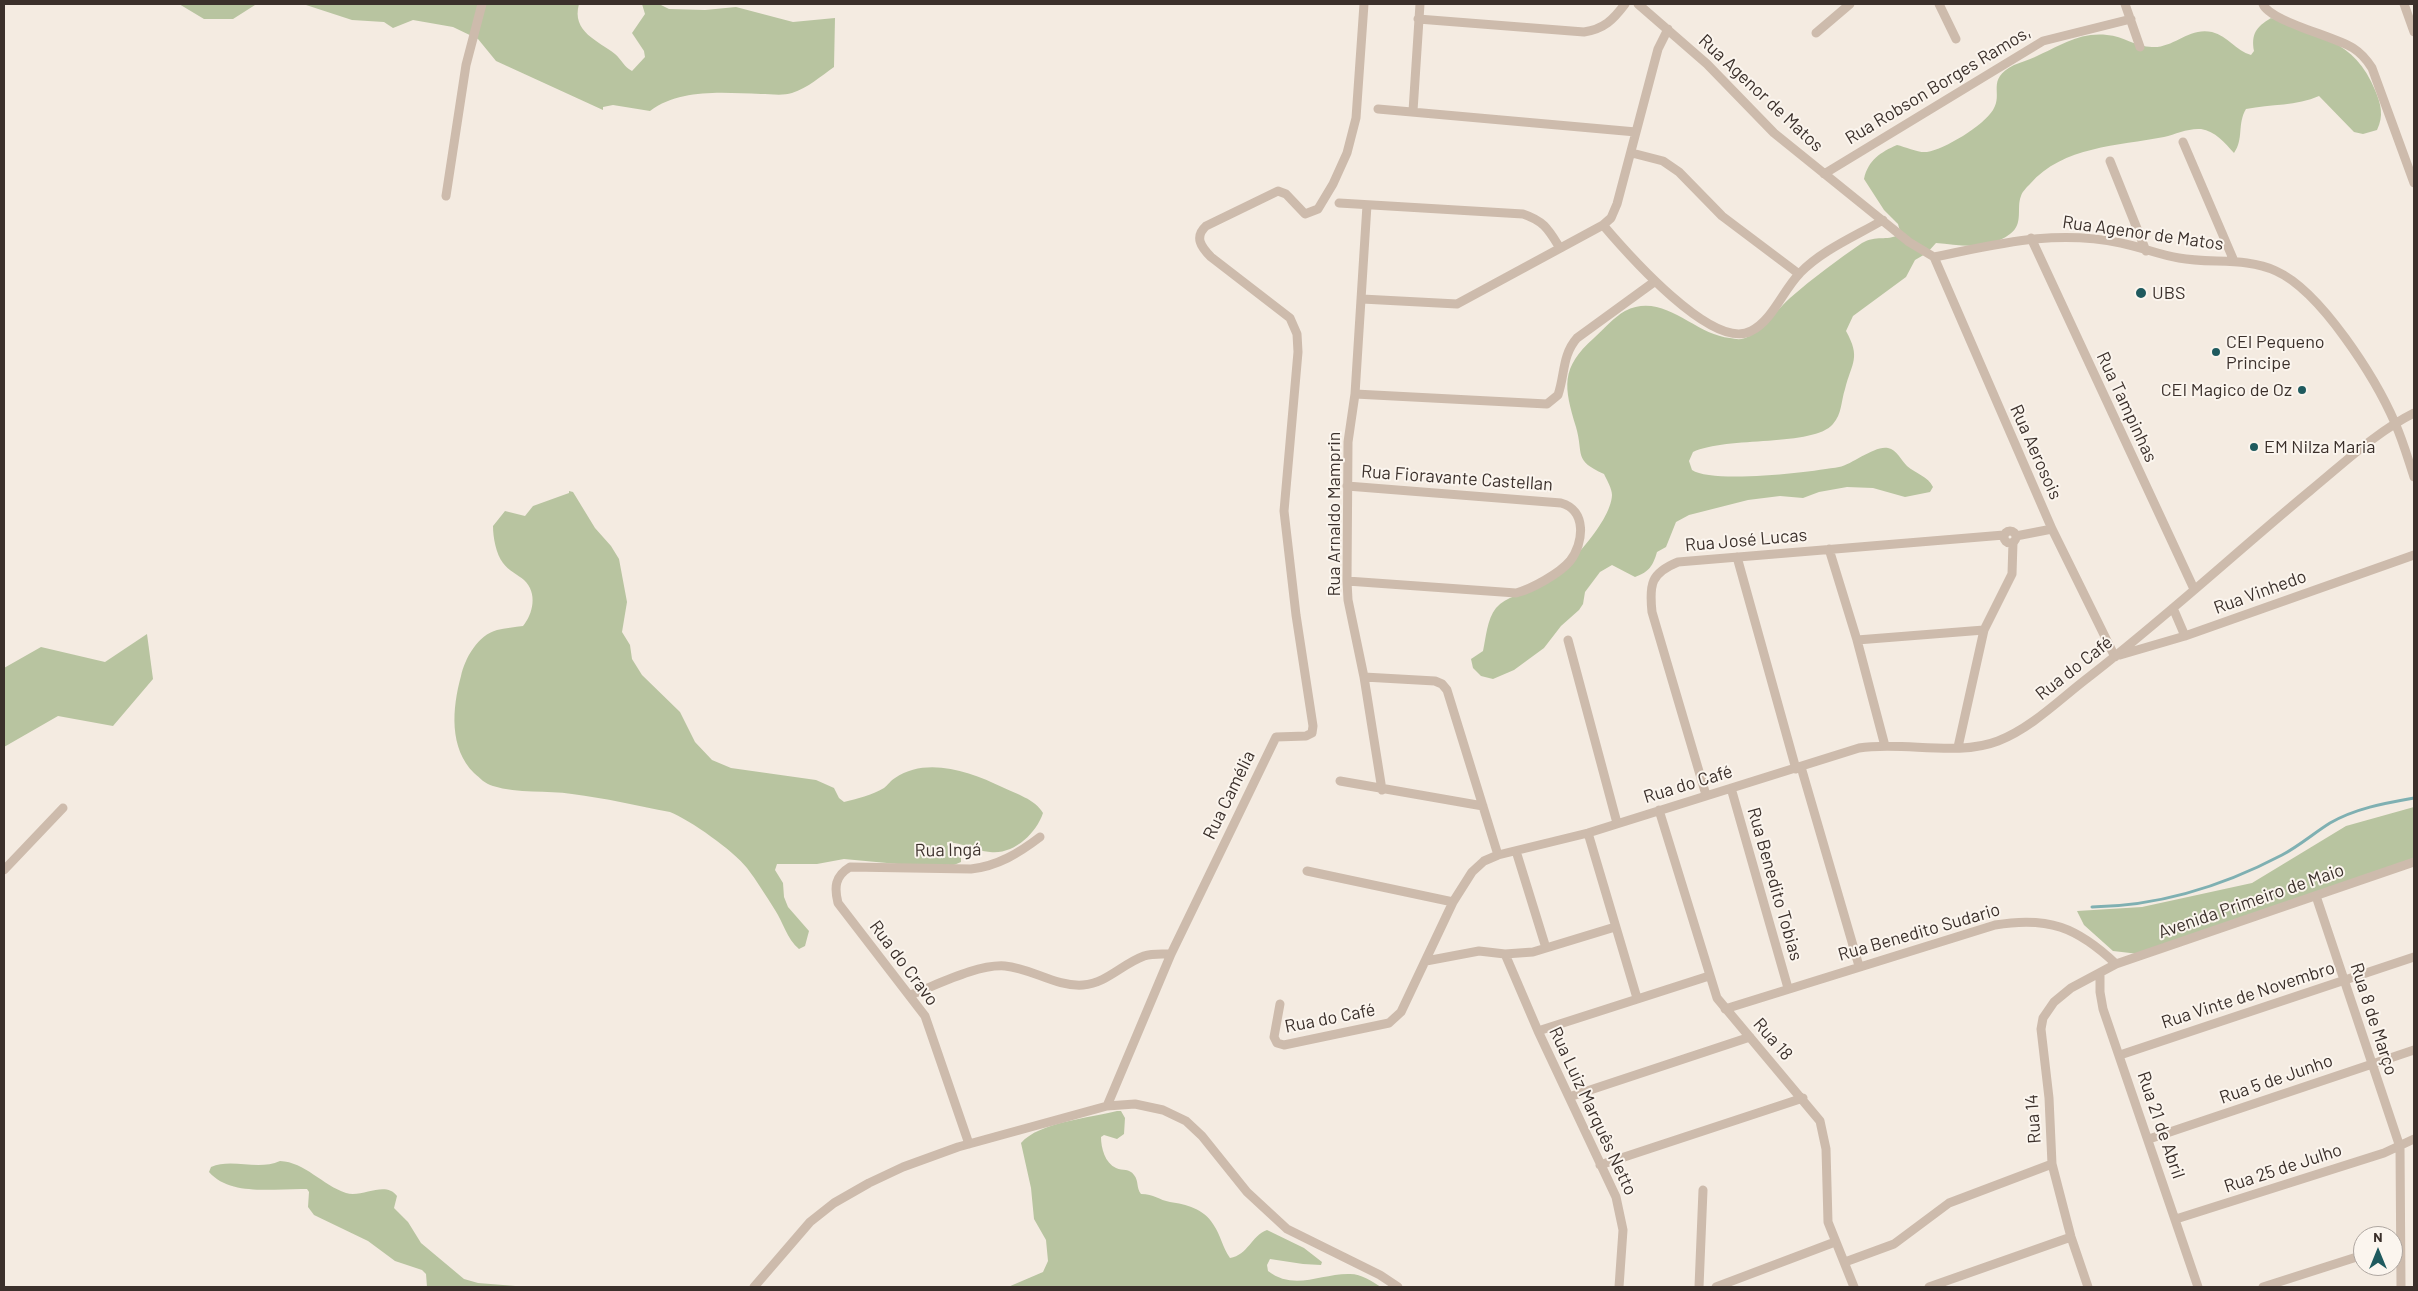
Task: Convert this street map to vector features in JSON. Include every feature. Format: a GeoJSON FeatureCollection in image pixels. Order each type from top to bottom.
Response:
{"type":"FeatureCollection","features":[{"type":"Feature","properties":{"kind":"street"},"geometry":{"type":"LineString","coordinates":[[446,196],[466,65],[482,4]]}},
{"type":"Feature","properties":{"kind":"street","name":"Rua Camélia"},"geometry":{"type":"LineString","coordinates":[[1107,1106],[1171,954],[1276,737],[1306,736],[1312,733],[1313,719],[1296,615],[1284,511],[1298,352],[1297,334],[1290,318],[1211,257],[1202,247],[1199,238],[1201,231],[1206,226],[1273,192],[1286,194],[1305,214],[1318,209],[1333,184],[1343,161],[1356,118],[1364,4]]}},
{"type":"Feature","properties":{"kind":"street"},"geometry":{"type":"LineString","coordinates":[[1413,111],[1420,4]]}},
{"type":"Feature","properties":{"kind":"street"},"geometry":{"type":"LineString","coordinates":[[1418,19],[1584,32],[1599,30],[1625,4]]}},
{"type":"Feature","properties":{"kind":"street","name":"Rua Agenor de Matos"},"geometry":{"type":"LineString","coordinates":[[1638,4],[1707,64],[1774,133],[1909,242],[1934,257],[2031,238],[2083,239],[2121,243],[2146,251],[2206,262],[2234,261],[2258,264],[2276,271],[2291,280],[2313,298],[2364,366],[2395,423],[2414,477]]}},
{"type":"Feature","properties":{"kind":"street"},"geometry":{"type":"LineString","coordinates":[[1816,33],[1850,4]]}},
{"type":"Feature","properties":{"kind":"street"},"geometry":{"type":"LineString","coordinates":[[1939,4],[1956,39]]}},
{"type":"Feature","properties":{"kind":"street"},"geometry":{"type":"LineString","coordinates":[[2125,4],[2140,47]]}},
{"type":"Feature","properties":{"kind":"street"},"geometry":{"type":"LineString","coordinates":[[2263,4],[2270,14],[2278,19],[2315,30],[2353,48],[2364,57],[2372,68],[2414,183]]}},
{"type":"Feature","properties":{"kind":"street"},"geometry":{"type":"LineString","coordinates":[[2404,4],[2411,14],[2414,32]]}},
{"type":"Feature","properties":{"kind":"street","name":"Rua Robson Borges Ramos,"},"geometry":{"type":"LineString","coordinates":[[1824,174],[2043,40],[2131,19]]}},
{"type":"Feature","properties":{"kind":"street"},"geometry":{"type":"LineString","coordinates":[[1362,299],[1457,304],[1603,225],[1611,218],[1618,204],[1658,49],[1668,29]]}},
{"type":"Feature","properties":{"kind":"street"},"geometry":{"type":"LineString","coordinates":[[1378,109],[1636,132]]}},
{"type":"Feature","properties":{"kind":"street"},"geometry":{"type":"LineString","coordinates":[[2183,142],[2234,261]]}},
{"type":"Feature","properties":{"kind":"street"},"geometry":{"type":"LineString","coordinates":[[1632,153],[1663,161],[1679,172],[1722,216],[1799,274]]}},
{"type":"Feature","properties":{"kind":"street"},"geometry":{"type":"LineString","coordinates":[[2110,161],[2146,251]]}},
{"type":"Feature","properties":{"kind":"street"},"geometry":{"type":"LineString","coordinates":[[1339,204],[1523,214],[1538,219],[1548,229],[1560,248]]}},
{"type":"Feature","properties":{"kind":"street","name":"Rua Arnaldo Mamprin"},"geometry":{"type":"LineString","coordinates":[[1367,205],[1362,299],[1348,442],[1346,486],[1347,581],[1348,600],[1364,677],[1382,790]]}},
{"type":"Feature","properties":{"kind":"street"},"geometry":{"type":"LineString","coordinates":[[1603,225],[1654,282],[1716,329],[1731,334],[1746,334],[1761,324],[1799,274],[1814,260],[1883,220]]}},
{"type":"Feature","properties":{"kind":"street","name":"Rua Tampinhas"},"geometry":{"type":"LineString","coordinates":[[2031,238],[2194,589]]}},
{"type":"Feature","properties":{"kind":"street","name":"Rua Aerosois"},"geometry":{"type":"LineString","coordinates":[[1934,257],[2052,529],[2115,657]]}},
{"type":"Feature","properties":{"kind":"street"},"geometry":{"type":"LineString","coordinates":[[1354,394],[1547,404],[1558,395],[1565,357],[1573,343],[1654,282]]}},
{"type":"Feature","properties":{"kind":"street","name":"Rua do Café"},"geometry":{"type":"LineString","coordinates":[[1280,1004],[1274,1037],[1277,1043],[1284,1046],[1389,1023],[1401,1012],[1453,902],[1472,872],[1484,861],[1498,855],[1588,833],[1859,748],[1885,746],[1958,747],[1988,744],[2021,730],[2115,657],[2194,589],[2395,423],[2414,413]]}},
{"type":"Feature","properties":{"kind":"street","name":"Rua Fioravante Castellan"},"geometry":{"type":"LineString","coordinates":[[1346,486],[1561,503],[1572,506],[1578,514],[1581,528],[1577,546],[1568,563],[1539,583],[1516,593],[1347,581]]}},
{"type":"Feature","properties":{"kind":"street","name":"Rua José Lucas"},"geometry":{"type":"LineString","coordinates":[[1706,795],[1652,612],[1650,593],[1655,577],[1664,568],[1678,562],[1980,537],[2010,538],[2052,529]]}},
{"type":"Feature","properties":{"kind":"street"},"geometry":{"type":"LineString","coordinates":[[1958,747],[1984,630],[2012,574],[2014,560],[2010,538]]}},
{"type":"Feature","properties":{"kind":"street"},"geometry":{"type":"LineString","coordinates":[[1830,549],[1857,640],[1885,746]]}},
{"type":"Feature","properties":{"kind":"street","name":"Rua Vinhedo"},"geometry":{"type":"LineString","coordinates":[[2115,657],[2185,636],[2414,555]]}},
{"type":"Feature","properties":{"kind":"street"},"geometry":{"type":"LineString","coordinates":[[1737,557],[1798,768],[1859,966]]}},
{"type":"Feature","properties":{"kind":"street"},"geometry":{"type":"LineString","coordinates":[[2173,608],[2185,636]]}},
{"type":"Feature","properties":{"kind":"street"},"geometry":{"type":"LineString","coordinates":[[1857,640],[1984,630]]}},
{"type":"Feature","properties":{"kind":"street"},"geometry":{"type":"LineString","coordinates":[[1568,640],[1617,823]]}},
{"type":"Feature","properties":{"kind":"street"},"geometry":{"type":"LineString","coordinates":[[1364,677],[1435,681],[1442,684],[1450,697],[1498,855]]}},
{"type":"Feature","properties":{"kind":"street"},"geometry":{"type":"LineString","coordinates":[[1340,782],[1483,806]]}},
{"type":"Feature","properties":{"kind":"street","name":"Rua Benedito Tobias"},"geometry":{"type":"LineString","coordinates":[[1730,788],[1788,988]]}},
{"type":"Feature","properties":{"kind":"street"},"geometry":{"type":"LineString","coordinates":[[4,870],[63,808]]}},
{"type":"Feature","properties":{"kind":"street","name":"Rua 18"},"geometry":{"type":"LineString","coordinates":[[1659,810],[1717,998],[1724,1009],[1802,1098],[1820,1122],[1824,1134],[1828,1222],[1854,1287]]}},
{"type":"Feature","properties":{"kind":"street"},"geometry":{"type":"LineString","coordinates":[[1588,833],[1637,998]]}},
{"type":"Feature","properties":{"kind":"street","name":"Rua Ingá"},"geometry":{"type":"LineString","coordinates":[[850,867],[971,869],[987,867],[1021,851],[1040,837]]}},
{"type":"Feature","properties":{"kind":"street"},"geometry":{"type":"LineString","coordinates":[[1516,850],[1546,948]]}},
{"type":"Feature","properties":{"kind":"street","name":"Avenida Primeiro de Maio"},"geometry":{"type":"LineString","coordinates":[[2100,973],[2116,964],[2414,862]]}},
{"type":"Feature","properties":{"kind":"street","name":"Rua do Cravo"},"geometry":{"type":"LineString","coordinates":[[850,867],[837,879],[835,890],[838,903],[925,1016],[969,1144]]}},
{"type":"Feature","properties":{"kind":"street"},"geometry":{"type":"LineString","coordinates":[[1307,871],[1453,902]]}},
{"type":"Feature","properties":{"kind":"street","name":"Rua 8 de Março"},"geometry":{"type":"LineString","coordinates":[[2316,896],[2400,1147],[2397,1226]]}},
{"type":"Feature","properties":{"kind":"street","name":"Rua Benedito Sudario"},"geometry":{"type":"LineString","coordinates":[[1724,1009],[1995,925],[2023,920],[2045,922],[2072,932],[2088,940],[2116,964]]}},
{"type":"Feature","properties":{"kind":"street"},"geometry":{"type":"LineString","coordinates":[[1426,961],[1478,951],[1505,954],[1533,952],[1615,927]]}},
{"type":"Feature","properties":{"kind":"street"},"geometry":{"type":"LineString","coordinates":[[910,995],[985,968],[1004,966],[1029,971],[1064,983],[1081,985],[1099,982],[1144,956],[1171,954]]}},
{"type":"Feature","properties":{"kind":"street","name":"Rua Luiz Marquês Netto"},"geometry":{"type":"LineString","coordinates":[[1505,954],[1538,1031],[1616,1197],[1621,1213],[1623,1230],[1619,1287]]}},
{"type":"Feature","properties":{"kind":"street","name":"Rua Vinte de Novembro"},"geometry":{"type":"LineString","coordinates":[[2120,1055],[2414,957]]}},
{"type":"Feature","properties":{"kind":"street","name":"Rua 21 de Abril"},"geometry":{"type":"LineString","coordinates":[[2100,973],[2100,992],[2103,1009],[2198,1287]]}},
{"type":"Feature","properties":{"kind":"street","name":"Rua 14"},"geometry":{"type":"LineString","coordinates":[[2088,1287],[2071,1238],[2052,1164],[2050,1107],[2042,1041],[2043,1018],[2054,1002],[2071,988],[2100,973]]}},
{"type":"Feature","properties":{"kind":"street"},"geometry":{"type":"LineString","coordinates":[[1538,1031],[1709,976]]}},
{"type":"Feature","properties":{"kind":"street"},"geometry":{"type":"LineString","coordinates":[[1569,1097],[1750,1037]]}},
{"type":"Feature","properties":{"kind":"street","name":"Rua 5 de Junho"},"geometry":{"type":"LineString","coordinates":[[2149,1139],[2414,1050]]}},
{"type":"Feature","properties":{"kind":"street"},"geometry":{"type":"LineString","coordinates":[[1600,1164],[1802,1098]]}},
{"type":"Feature","properties":{"kind":"street"},"geometry":{"type":"LineString","coordinates":[[754,1287],[810,1222],[834,1203],[904,1167],[969,1144],[1107,1106],[1136,1104],[1162,1110],[1186,1121],[1202,1136],[1247,1192],[1287,1229],[1380,1275],[1398,1287]]}},
{"type":"Feature","properties":{"kind":"street","name":"Rua 25 de Julho"},"geometry":{"type":"LineString","coordinates":[[2176,1219],[2400,1147],[2414,1140]]}},
{"type":"Feature","properties":{"kind":"street"},"geometry":{"type":"LineString","coordinates":[[1845,1262],[1894,1244],[1911,1233],[1948,1203],[2052,1164]]}},
{"type":"Feature","properties":{"kind":"street"},"geometry":{"type":"LineString","coordinates":[[1699,1287],[1703,1190]]}},
{"type":"Feature","properties":{"kind":"street"},"geometry":{"type":"LineString","coordinates":[[1929,1287],[2071,1238]]}},
{"type":"Feature","properties":{"kind":"street"},"geometry":{"type":"LineString","coordinates":[[1716,1287],[1835,1242]]}},
{"type":"Feature","properties":{"kind":"street"},"geometry":{"type":"LineString","coordinates":[[2263,1287],[2353,1258]]}},
{"type":"Feature","properties":{"kind":"street"},"geometry":{"type":"LineString","coordinates":[[2290,1278],[2293,1287]]}},
{"type":"Feature","properties":{"kind":"green space"},"geometry":{"type":"Polygon","coordinates":[[[179,4],[273,4],[255,5],[233,19],[204,19],[179,4]]]}},
{"type":"Feature","properties":{"kind":"green space"},"geometry":{"type":"Polygon","coordinates":[[[303,4],[579,4],[579,22],[583,29],[594,40],[615,54],[632,71],[645,57],[644,51],[632,33],[645,14],[642,4],[659,4],[669,9],[705,10],[736,7],[793,22],[835,18],[834,67],[809,85],[788,94],[718,93],[689,95],[662,104],[650,111],[613,105],[603,107],[603,110],[496,61],[478,39],[453,27],[413,20],[393,28],[384,22],[352,20],[303,4]]]}},
{"type":"Feature","properties":{"kind":"green space"},"geometry":{"type":"Polygon","coordinates":[[[2271,18],[2318,35],[2345,50],[2357,60],[2367,73],[2379,100],[2381,115],[2377,130],[2363,134],[2354,132],[2319,96],[2293,103],[2246,109],[2243,115],[2239,142],[2234,153],[2215,135],[2206,130],[2196,129],[2164,137],[2092,150],[2058,162],[2043,171],[2022,193],[2017,226],[2010,234],[1992,243],[1983,245],[1964,246],[1936,243],[1927,253],[1915,260],[1906,277],[1853,316],[1846,331],[1851,340],[1854,360],[1840,412],[1833,424],[1823,431],[1808,436],[1708,447],[1693,452],[1689,461],[1692,470],[1703,474],[1740,477],[1763,476],[1839,467],[1877,449],[1888,448],[1896,453],[1910,469],[1931,483],[1933,487],[1930,492],[1905,497],[1873,488],[1847,487],[1819,492],[1803,498],[1780,496],[1748,500],[1689,515],[1676,522],[1666,547],[1657,552],[1652,565],[1644,573],[1635,577],[1612,565],[1600,572],[1585,592],[1583,604],[1579,610],[1561,626],[1544,648],[1514,670],[1493,679],[1481,676],[1473,668],[1471,659],[1483,651],[1489,623],[1496,608],[1510,598],[1537,588],[1559,572],[1594,534],[1609,507],[1612,493],[1604,474],[1588,465],[1581,456],[1567,389],[1570,369],[1575,359],[1617,317],[1625,311],[1639,306],[1653,306],[1666,310],[1717,335],[1741,339],[1752,335],[1764,326],[1784,303],[1807,283],[1862,243],[1872,239],[1890,238],[1898,235],[1900,231],[1898,224],[1884,210],[1864,179],[1872,162],[1881,154],[1897,145],[1916,151],[1927,152],[1944,146],[1972,130],[1993,110],[1996,104],[2000,76],[2014,65],[2070,41],[2097,35],[2119,37],[2142,46],[2154,47],[2169,44],[2196,32],[2212,32],[2251,55],[2254,51],[2254,35],[2258,28],[2271,18]]]}},
{"type":"Feature","properties":{"kind":"green space"},"geometry":{"type":"Polygon","coordinates":[[[569,491],[573,492],[595,528],[611,546],[619,559],[627,602],[622,632],[630,645],[632,659],[642,675],[680,712],[695,742],[712,760],[731,768],[816,780],[834,788],[839,798],[844,802],[884,788],[894,779],[908,771],[935,767],[949,769],[977,776],[1030,800],[1043,813],[1040,821],[1022,842],[1015,847],[999,852],[990,852],[947,842],[947,845],[961,858],[961,862],[954,865],[919,866],[844,859],[817,864],[777,864],[775,870],[783,883],[784,897],[788,907],[809,931],[805,946],[799,949],[791,940],[758,883],[741,861],[711,837],[679,816],[670,812],[597,798],[562,793],[512,790],[493,786],[485,782],[466,763],[460,752],[457,740],[455,715],[461,676],[469,655],[478,642],[497,630],[523,626],[529,616],[532,603],[531,591],[528,585],[503,563],[498,555],[493,526],[505,511],[525,516],[533,506],[569,493],[569,491]]]}},
{"type":"Feature","properties":{"kind":"green space"},"geometry":{"type":"Polygon","coordinates":[[[147,634],[153,679],[113,726],[58,716],[4,747],[4,668],[41,647],[105,662],[147,634]]]}},
{"type":"Feature","properties":{"kind":"green space"},"geometry":{"type":"Polygon","coordinates":[[[2414,807],[2414,858],[2139,954],[2113,951],[2084,925],[2077,911],[2142,907],[2252,883],[2346,826],[2414,807]]]}},
{"type":"Feature","properties":{"kind":"green space"},"geometry":{"type":"Polygon","coordinates":[[[1121,1111],[1125,1118],[1124,1134],[1117,1139],[1104,1135],[1101,1137],[1103,1150],[1109,1163],[1116,1168],[1128,1170],[1132,1173],[1136,1177],[1141,1194],[1182,1204],[1200,1211],[1216,1228],[1230,1258],[1241,1253],[1257,1236],[1267,1230],[1304,1248],[1322,1262],[1321,1265],[1303,1264],[1270,1259],[1267,1265],[1268,1271],[1278,1277],[1297,1281],[1352,1274],[1366,1278],[1381,1287],[1008,1287],[1043,1272],[1048,1261],[1046,1240],[1034,1219],[1031,1188],[1021,1143],[1029,1136],[1052,1125],[1121,1111]]]}},
{"type":"Feature","properties":{"kind":"green space"},"geometry":{"type":"Polygon","coordinates":[[[280,1161],[289,1162],[306,1169],[329,1185],[346,1193],[353,1194],[380,1189],[392,1191],[397,1196],[394,1208],[408,1222],[421,1243],[464,1279],[478,1283],[528,1287],[427,1287],[426,1274],[422,1270],[395,1261],[368,1241],[314,1215],[308,1207],[309,1192],[307,1189],[254,1190],[241,1188],[218,1180],[209,1172],[211,1167],[219,1165],[263,1165],[280,1161]]]}},
{"type":"Feature","properties":{"kind":"waterway"},"geometry":{"type":"LineString","coordinates":[[2092,907],[2142,903],[2214,885],[2282,855],[2330,823],[2350,813],[2414,798]]}},
{"type":"Feature","properties":{"kind":"place","name":"UBS"},"geometry":{"type":"Point","coordinates":[2141,293]}},
{"type":"Feature","properties":{"kind":"place","name":"CEI Pequeno Principe"},"geometry":{"type":"Point","coordinates":[2216,352]}},
{"type":"Feature","properties":{"kind":"place","name":"CEI Magico de Oz"},"geometry":{"type":"Point","coordinates":[2302,390]}},
{"type":"Feature","properties":{"kind":"place","name":"EM Nilza Maria"},"geometry":{"type":"Point","coordinates":[2254,447]}}]}
